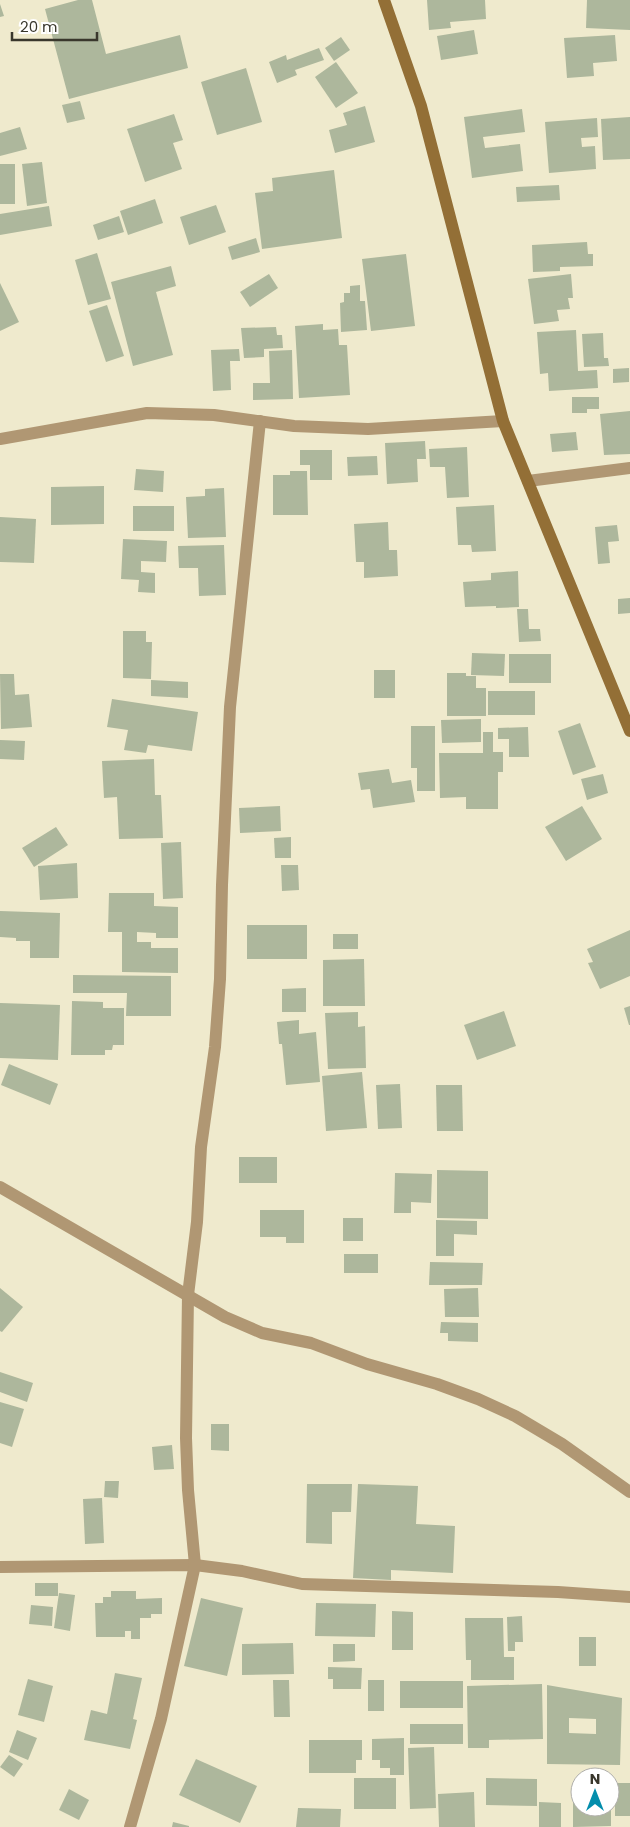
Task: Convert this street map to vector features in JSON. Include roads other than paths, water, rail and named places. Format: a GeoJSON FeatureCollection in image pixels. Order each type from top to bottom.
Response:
{"type":"FeatureCollection","features":[{"type":"Feature","properties":{"kind":"main road"},"geometry":{"type":"LineString","coordinates":[[384,0],[421,106],[504,421],[630,731]]}},
{"type":"Feature","properties":{"kind":"street"},"geometry":{"type":"LineString","coordinates":[[0,439],[147,413],[214,414],[294,426],[368,429],[504,421]]}},
{"type":"Feature","properties":{"kind":"street"},"geometry":{"type":"LineString","coordinates":[[130,1827],[161,1719],[195,1565],[188,1490],[186,1438],[188,1295],[197,1222],[201,1147],[215,1047],[220,979],[230,707],[260,421]]}},
{"type":"Feature","properties":{"kind":"street"},"geometry":{"type":"LineString","coordinates":[[528,481],[630,468]]}},
{"type":"Feature","properties":{"kind":"street"},"geometry":{"type":"LineString","coordinates":[[0,1187],[225,1317],[262,1333],[311,1343],[366,1364],[437,1384],[478,1399],[515,1416],[554,1439],[630,1492]]}},
{"type":"Feature","properties":{"kind":"street"},"geometry":{"type":"LineString","coordinates":[[0,1568],[195,1565],[242,1571],[302,1584],[558,1592],[630,1597]]}}]}
